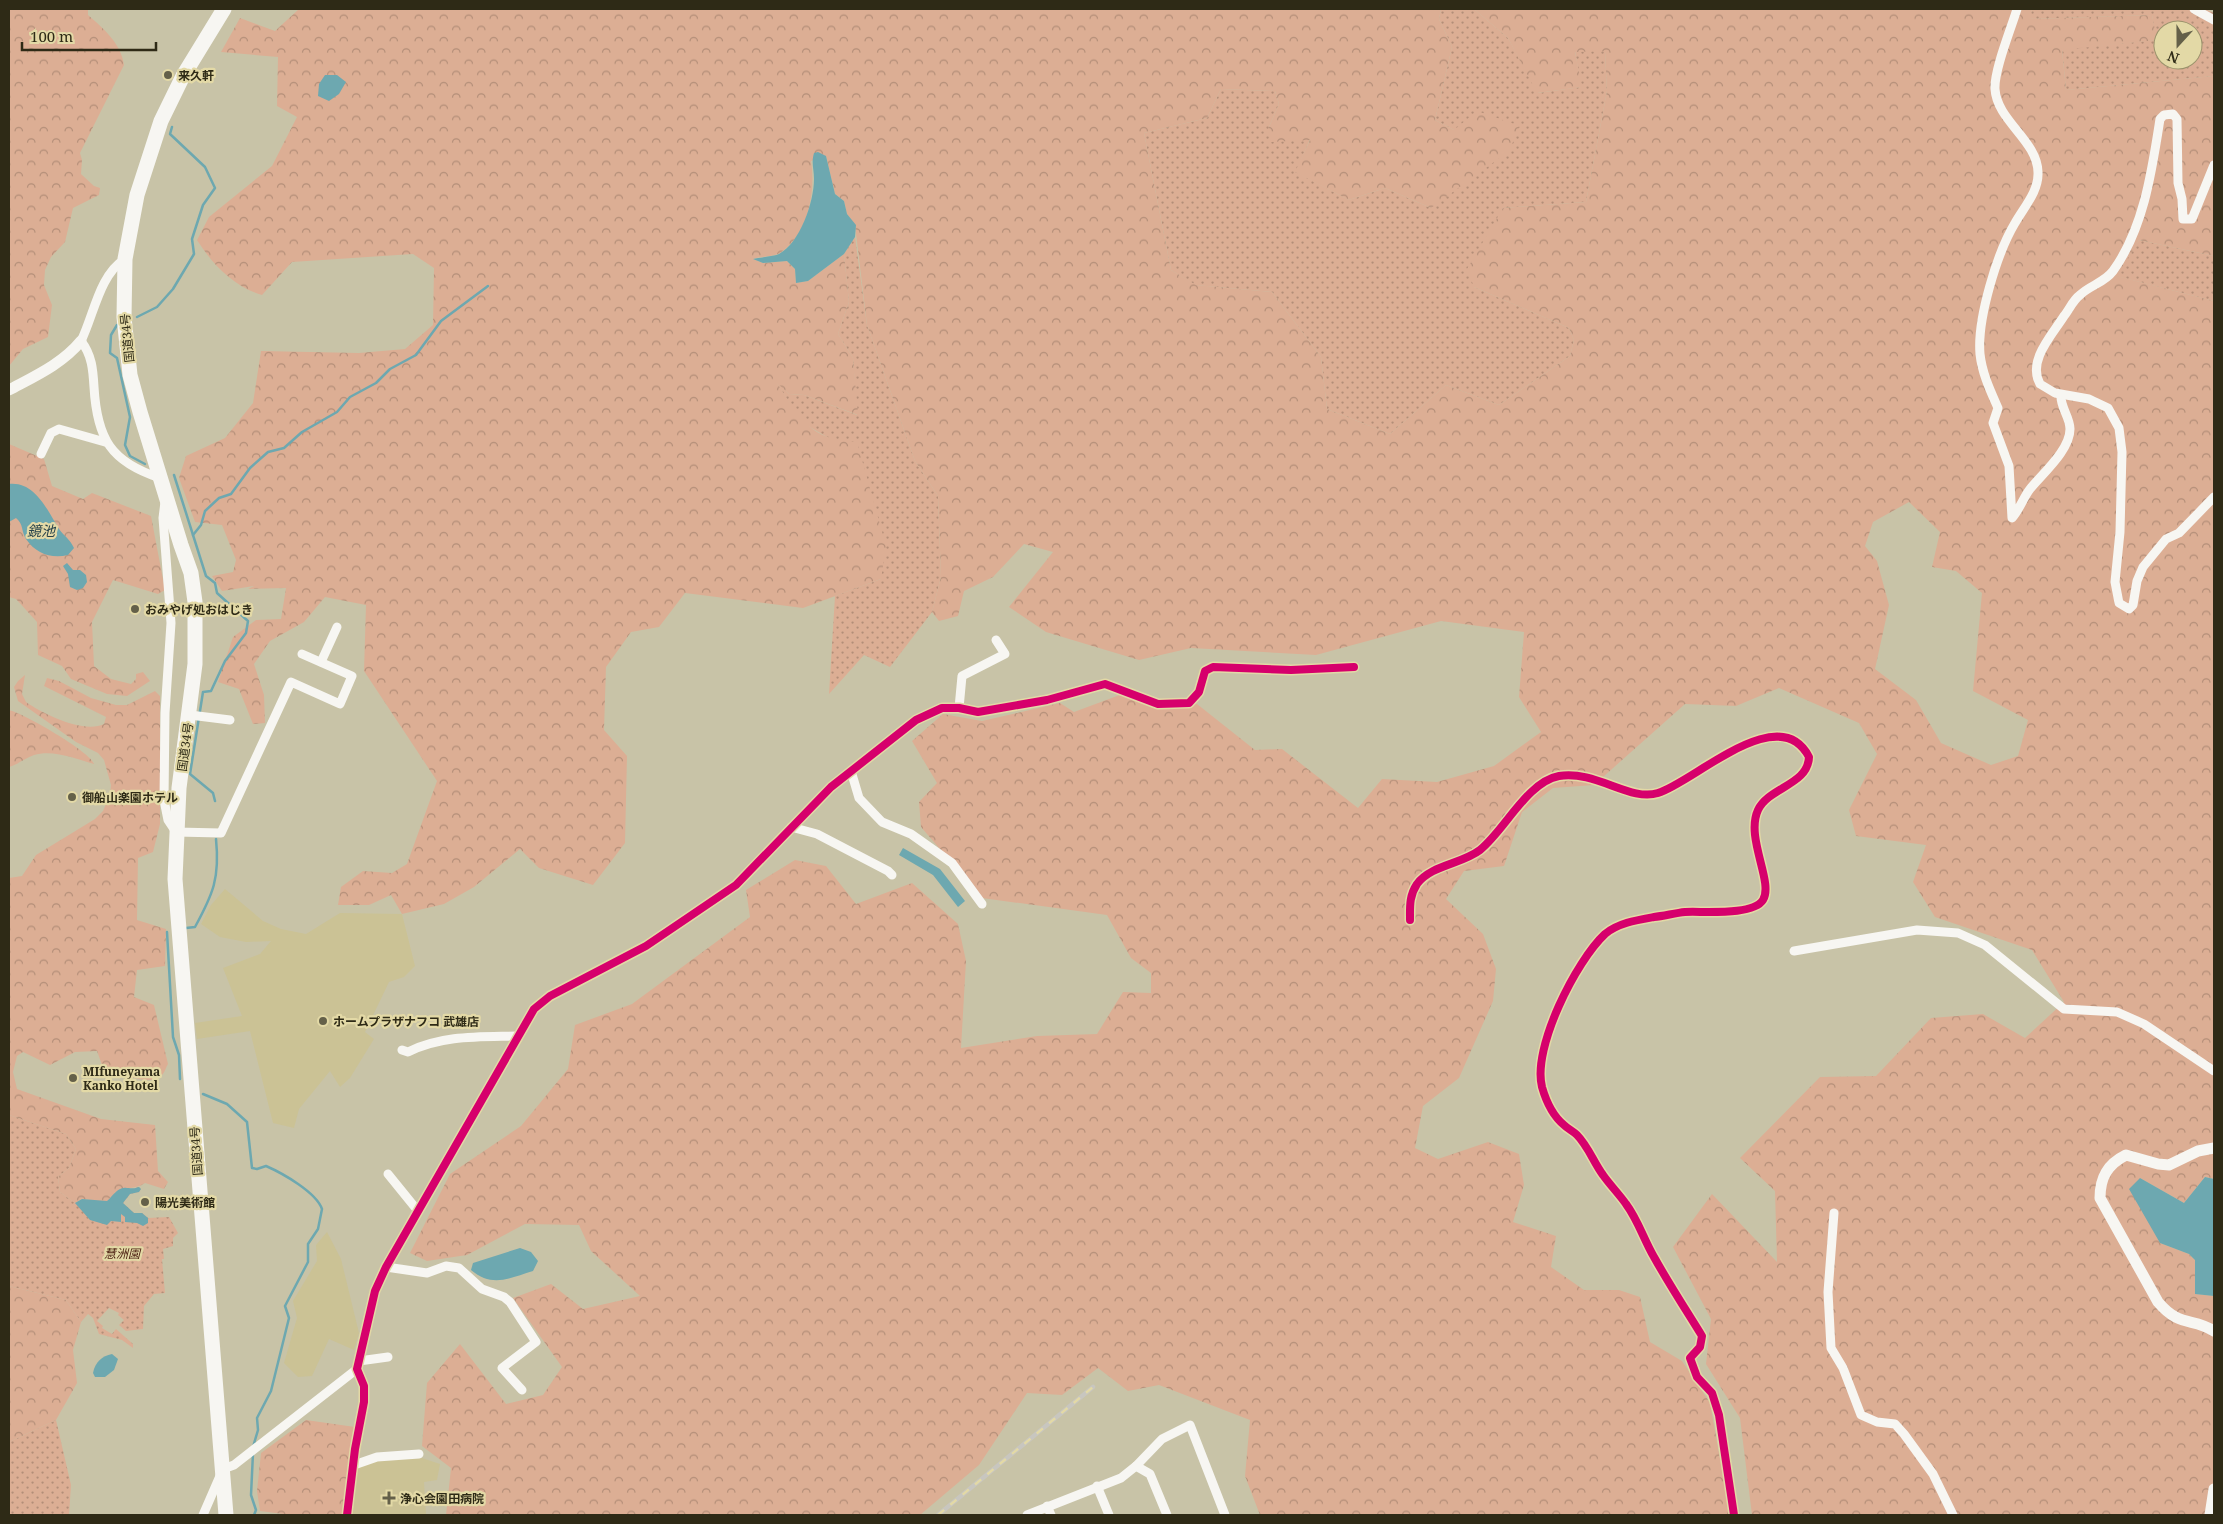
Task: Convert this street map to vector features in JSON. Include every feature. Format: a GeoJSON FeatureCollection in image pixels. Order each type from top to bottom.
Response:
{"type":"FeatureCollection","features":[{"type":"Feature","properties":{"kind":"highway","name":"国道34号"},"geometry":{"type":"LineString","coordinates":[[224,9],[183,76],[161,121],[139,186],[125,259],[124,317],[130,375],[160,478],[192,573],[195,602],[196,716],[176,832],[178,930],[226,1515]]}},
{"type":"Feature","properties":{"kind":"street"},"geometry":{"type":"LineString","coordinates":[[2017,9],[1995,87],[1999,106],[2033,156],[2038,171],[2035,188],[2015,222],[1996,265],[1983,319],[1980,346],[1986,383],[1998,408],[1993,422],[1995,432],[2003,445],[2010,466],[2012,518],[2028,491],[2056,461],[2066,441],[2070,431],[2069,418],[2061,396]]}},
{"type":"Feature","properties":{"kind":"street"},"geometry":{"type":"LineString","coordinates":[[2194,9],[2214,20]]}},
{"type":"Feature","properties":{"kind":"street"},"geometry":{"type":"LineString","coordinates":[[2214,165],[2194,215],[2188,221],[2183,219],[2182,199],[2178,183],[2177,119],[2173,114],[2164,115],[2160,119],[2146,195],[2132,236],[2113,271],[2101,283],[2079,295],[2042,348],[2038,361],[2037,378],[2040,384],[2061,396],[2068,394],[2089,399],[2108,408],[2119,428],[2122,452],[2121,502],[2115,582],[2119,603],[2123,607],[2129,608],[2133,605],[2137,581],[2143,567],[2166,539],[2179,533],[2204,510],[2214,497]]}},
{"type":"Feature","properties":{"kind":"street"},"geometry":{"type":"LineString","coordinates":[[9,390],[50,368],[67,356],[81,341],[108,276],[125,259]]}},
{"type":"Feature","properties":{"kind":"street"},"geometry":{"type":"LineString","coordinates":[[81,341],[91,359],[96,409],[105,442]]}},
{"type":"Feature","properties":{"kind":"street"},"geometry":{"type":"LineString","coordinates":[[42,454],[50,433],[59,429],[105,442],[130,465],[160,478]]}},
{"type":"Feature","properties":{"kind":"street"},"geometry":{"type":"LineString","coordinates":[[166,495],[163,518],[171,623],[165,714],[164,800],[168,820],[176,832],[222,833],[291,682],[340,704],[352,676],[302,654]]}},
{"type":"Feature","properties":{"kind":"street"},"geometry":{"type":"LineString","coordinates":[[321,662],[337,627]]}},
{"type":"Feature","properties":{"kind":"street"},"geometry":{"type":"LineString","coordinates":[[959,708],[962,676],[1005,654],[996,640]]}},
{"type":"Feature","properties":{"kind":"street"},"geometry":{"type":"LineString","coordinates":[[348,1515],[364,1402],[364,1386],[358,1365],[375,1291],[386,1267],[534,1009],[550,996],[646,946],[736,885],[791,826],[831,787],[929,712],[942,708],[959,708],[978,712],[1047,700],[1105,684],[1158,704],[1189,703],[1199,692],[1204,671],[1213,666],[1291,670],[1354,667]]}},
{"type":"Feature","properties":{"kind":"street"},"geometry":{"type":"LineString","coordinates":[[196,716],[230,720]]}},
{"type":"Feature","properties":{"kind":"street"},"geometry":{"type":"LineString","coordinates":[[1410,920],[1410,901],[1418,884],[1426,876],[1479,850],[1500,831],[1528,796],[1550,779],[1560,776],[1590,777],[1645,795],[1671,788],[1694,772],[1752,742],[1781,737],[1798,741],[1806,749],[1809,761],[1805,770],[1795,780],[1770,795],[1757,812],[1753,827],[1765,891],[1762,902],[1755,907],[1737,911],[1684,912],[1640,919],[1620,925],[1605,934],[1572,979],[1558,1007],[1545,1047],[1541,1073],[1542,1086],[1549,1106],[1563,1124],[1577,1135],[1604,1176],[1627,1205],[1654,1257],[1702,1336],[1700,1347],[1690,1358],[1697,1377],[1712,1394],[1719,1415],[1734,1515]]}},
{"type":"Feature","properties":{"kind":"street"},"geometry":{"type":"LineString","coordinates":[[851,771],[859,798],[882,822],[911,834],[952,863],[982,904]]}},
{"type":"Feature","properties":{"kind":"street"},"geometry":{"type":"LineString","coordinates":[[791,826],[817,834],[888,870],[892,875]]}},
{"type":"Feature","properties":{"kind":"street"},"geometry":{"type":"LineString","coordinates":[[1794,951],[1917,930],[1958,933],[1985,945],[2064,1009],[2117,1012],[2144,1024],[2214,1071]]}},
{"type":"Feature","properties":{"kind":"street"},"geometry":{"type":"LineString","coordinates":[[405,1051],[424,1044],[457,1038],[518,1036]]}},
{"type":"Feature","properties":{"kind":"street"},"geometry":{"type":"LineString","coordinates":[[2214,1148],[2198,1151],[2169,1165],[2158,1164],[2126,1155],[2116,1160],[2106,1170],[2100,1183],[2100,1198],[2158,1302],[2168,1313],[2180,1321],[2214,1331]]}},
{"type":"Feature","properties":{"kind":"street"},"geometry":{"type":"LineString","coordinates":[[388,1174],[418,1211]]}},
{"type":"Feature","properties":{"kind":"street"},"geometry":{"type":"LineString","coordinates":[[1834,1213],[1828,1292],[1831,1348],[1843,1368],[1862,1415],[1877,1422],[1895,1424],[1933,1474],[1953,1515]]}},
{"type":"Feature","properties":{"kind":"street"},"geometry":{"type":"LineString","coordinates":[[386,1267],[427,1273],[446,1266],[452,1266],[459,1268],[482,1289],[504,1297],[510,1302],[536,1342],[502,1368],[522,1390]]}},
{"type":"Feature","properties":{"kind":"street"},"geometry":{"type":"LineString","coordinates":[[203,1515],[223,1469],[234,1465],[249,1454],[358,1365],[388,1357]]}},
{"type":"Feature","properties":{"kind":"street"},"geometry":{"type":"LineString","coordinates":[[1027,1515],[1121,1478],[1136,1466],[1162,1439],[1190,1425],[1225,1515]]}},
{"type":"Feature","properties":{"kind":"street"},"geometry":{"type":"LineString","coordinates":[[354,1465],[377,1457],[418,1454]]}},
{"type":"Feature","properties":{"kind":"street"},"geometry":{"type":"LineString","coordinates":[[1136,1466],[1150,1474],[1167,1515]]}},
{"type":"Feature","properties":{"kind":"street"},"geometry":{"type":"LineString","coordinates":[[1098,1486],[1109,1515]]}},
{"type":"Feature","properties":{"kind":"street"},"geometry":{"type":"LineString","coordinates":[[2210,1515],[2214,1489]]}},
{"type":"Feature","properties":{"kind":"street"},"geometry":{"type":"LineString","coordinates":[[1048,1506],[1051,1515]]}},
{"type":"Feature","properties":{"kind":"shaded area"},"geometry":{"type":"Polygon","coordinates":[[[225,889],[263,921],[281,929],[306,934],[340,913],[402,914],[415,966],[404,977],[389,982],[365,1032],[374,1039],[350,1078],[340,1087],[330,1071],[299,1109],[294,1128],[273,1123],[250,1031],[197,1039],[195,1023],[242,1016],[223,968],[260,954],[271,941],[246,942],[220,937],[201,924],[211,905],[225,889]]]}},
{"type":"Feature","properties":{"kind":"shaded area"},"geometry":{"type":"Polygon","coordinates":[[[327,1232],[341,1259],[359,1333],[354,1350],[329,1339],[312,1376],[298,1377],[284,1363],[297,1318],[293,1301],[317,1261],[316,1245],[327,1232]]]}},
{"type":"Feature","properties":{"kind":"shaded area","name":"浄心会園田病院"},"geometry":{"type":"Polygon","coordinates":[[[419,1457],[440,1464],[437,1480],[424,1482],[426,1515],[350,1515],[357,1468],[380,1459],[419,1457]]]}},
{"type":"Feature","properties":{"kind":"green space"},"geometry":{"type":"Polygon","coordinates":[[[9,9],[88,9],[88,15],[115,43],[124,65],[80,153],[82,160],[81,174],[94,186],[100,188],[99,195],[73,208],[65,242],[51,257],[45,270],[44,285],[52,305],[48,337],[23,349],[9,366],[9,9]]]}},
{"type":"Feature","properties":{"kind":"green space"},"geometry":{"type":"Polygon","coordinates":[[[299,9],[1441,9],[1439,19],[1452,47],[1435,120],[1454,130],[1477,111],[1520,126],[1509,151],[1431,208],[1385,188],[1349,200],[1295,172],[1310,140],[1270,142],[1269,127],[1279,104],[1275,91],[1221,89],[1207,118],[1144,133],[1171,270],[1196,285],[1272,292],[1321,357],[1327,409],[1390,434],[1446,385],[1499,405],[1570,356],[1574,340],[1569,328],[1474,287],[1467,269],[1503,208],[1586,202],[1607,91],[1605,51],[1575,52],[1582,87],[1537,93],[1508,38],[1474,9],[2032,9],[2030,19],[2152,15],[2153,40],[2062,50],[2066,90],[2214,76],[2214,256],[2139,240],[2117,276],[2214,301],[2214,1179],[2205,1177],[2184,1203],[2140,1178],[2160,1243],[2189,1254],[2195,1260],[2195,1294],[2214,1296],[2214,1515],[1752,1515],[1740,1418],[1706,1364],[1711,1319],[1673,1247],[1712,1194],[1777,1262],[1775,1191],[1740,1158],[1820,1077],[1876,1076],[1931,1018],[1983,1014],[2025,1038],[2064,1002],[2032,950],[1935,917],[1913,882],[1926,845],[1856,836],[1849,810],[1877,754],[1859,723],[1779,688],[1736,706],[1685,704],[1594,785],[1553,788],[1522,812],[1504,866],[1464,871],[1446,899],[1483,934],[1496,969],[1493,1001],[1459,1078],[1423,1106],[1415,1148],[1438,1159],[1488,1142],[1519,1154],[1524,1185],[1513,1222],[1556,1236],[1551,1267],[1584,1290],[1619,1290],[1640,1297],[1650,1342],[1682,1361],[1710,1403],[1730,1515],[1260,1515],[1245,1476],[1250,1420],[1159,1385],[1128,1391],[1098,1368],[1062,1395],[1027,1393],[979,1465],[920,1515],[446,1515],[451,1468],[422,1446],[427,1383],[460,1344],[506,1404],[543,1395],[562,1367],[513,1298],[551,1284],[583,1309],[640,1296],[591,1251],[579,1225],[525,1224],[467,1255],[427,1261],[410,1253],[450,1174],[521,1126],[568,1069],[575,1025],[632,1004],[750,917],[746,890],[795,860],[826,866],[856,904],[912,883],[958,924],[966,961],[961,1048],[1037,1036],[1097,1034],[1123,992],[1151,993],[1151,973],[1131,958],[1107,915],[982,898],[921,827],[919,802],[937,783],[912,741],[943,714],[982,721],[1060,703],[1074,712],[1125,693],[1163,709],[1197,704],[1255,750],[1282,749],[1358,808],[1382,779],[1437,782],[1494,766],[1541,732],[1519,697],[1524,632],[1441,621],[1316,655],[1191,648],[1139,660],[1046,632],[1009,607],[1053,552],[1024,544],[993,577],[964,591],[958,616],[939,621],[932,612],[941,577],[938,496],[915,461],[867,325],[855,225],[847,214],[844,201],[835,194],[826,156],[811,161],[812,186],[808,212],[790,245],[780,253],[753,259],[763,263],[787,261],[795,269],[796,283],[808,281],[844,254],[849,302],[838,334],[853,358],[858,415],[804,395],[789,394],[777,383],[800,417],[817,432],[828,437],[857,442],[886,546],[881,579],[803,608],[685,593],[659,627],[631,632],[606,667],[604,730],[627,756],[625,843],[593,885],[539,868],[520,849],[474,887],[444,904],[402,914],[391,895],[369,905],[338,905],[341,887],[363,871],[392,873],[407,864],[437,781],[364,671],[366,605],[325,597],[304,622],[270,641],[254,664],[264,695],[265,723],[253,724],[239,689],[218,682],[233,637],[256,620],[281,619],[286,588],[248,589],[254,586],[222,591],[212,576],[233,572],[236,560],[222,525],[195,522],[179,478],[186,456],[225,438],[253,403],[261,351],[359,353],[405,349],[433,325],[434,268],[413,254],[292,262],[262,295],[242,286],[225,274],[203,249],[197,240],[209,217],[272,166],[297,117],[277,106],[278,57],[221,52],[240,18],[275,31],[299,9]],[[1909,502],[1873,522],[1865,546],[1877,561],[1889,605],[1875,669],[1916,700],[1941,743],[1991,765],[2018,756],[2028,720],[1973,691],[1982,593],[1956,571],[1932,567],[1940,532],[1909,502]]]}},
{"type":"Feature","properties":{"kind":"green space"},"geometry":{"type":"Polygon","coordinates":[[[1441,9],[1474,9],[1508,38],[1538,93],[1581,87],[1575,51],[1605,51],[1607,91],[1586,202],[1503,208],[1474,287],[1569,328],[1574,340],[1570,356],[1499,405],[1446,385],[1390,434],[1327,409],[1321,357],[1272,292],[1195,285],[1171,270],[1144,133],[1207,118],[1221,89],[1275,91],[1279,104],[1269,127],[1310,139],[1296,172],[1349,200],[1385,188],[1431,208],[1454,130],[1435,120],[1452,47],[1439,19],[1441,9]]]}},
{"type":"Feature","properties":{"kind":"green space"},"geometry":{"type":"Polygon","coordinates":[[[2032,9],[2205,9],[2214,13],[2214,76],[2066,90],[2062,49],[2153,40],[2153,70],[2203,70],[2203,20],[2153,21],[2152,15],[2029,19],[2032,9]]]}},
{"type":"Feature","properties":{"kind":"green space"},"geometry":{"type":"Polygon","coordinates":[[[855,237],[867,325],[915,461],[938,496],[941,577],[932,612],[890,667],[864,655],[829,694],[835,596],[881,579],[834,441],[801,422],[775,380],[789,394],[804,395],[857,415],[853,358],[838,334],[849,302],[844,254],[855,237]]]}},
{"type":"Feature","properties":{"kind":"green space"},"geometry":{"type":"Polygon","coordinates":[[[2139,240],[2214,256],[2214,301],[2116,276],[2139,240]]]}},
{"type":"Feature","properties":{"kind":"green space"},"geometry":{"type":"Polygon","coordinates":[[[9,444],[44,459],[52,486],[83,499],[92,493],[151,516],[165,590],[158,594],[113,580],[92,622],[94,666],[111,679],[131,684],[136,679],[136,674],[143,672],[150,681],[127,696],[107,694],[71,679],[62,666],[38,655],[37,622],[16,599],[9,597],[9,444]]]}},
{"type":"Feature","properties":{"kind":"green space"},"geometry":{"type":"Polygon","coordinates":[[[25,675],[22,694],[26,702],[53,717],[75,725],[96,726],[104,724],[106,717],[44,686],[47,678],[59,681],[91,698],[116,705],[127,705],[155,691],[160,696],[160,824],[153,852],[138,858],[137,920],[166,929],[165,966],[137,970],[134,997],[154,1005],[168,1064],[163,1074],[157,1079],[150,1080],[133,1078],[102,1065],[97,1051],[75,1052],[50,1065],[23,1052],[17,1056],[13,1072],[17,1089],[101,1119],[155,1125],[158,1171],[168,1182],[164,1189],[145,1183],[138,1187],[120,1190],[107,1201],[82,1199],[75,1203],[60,1192],[58,1177],[69,1168],[76,1149],[66,1134],[9,1115],[9,878],[22,876],[36,855],[95,819],[103,811],[110,795],[111,785],[104,760],[98,753],[76,742],[18,701],[14,687],[25,675]]]}},
{"type":"Feature","properties":{"kind":"green space"},"geometry":{"type":"Polygon","coordinates":[[[9,710],[28,718],[69,742],[90,758],[94,764],[65,755],[41,753],[9,767],[9,710]]]}},
{"type":"Feature","properties":{"kind":"green space","name":"慧洲園"},"geometry":{"type":"Polygon","coordinates":[[[9,1115],[66,1134],[76,1149],[69,1168],[58,1177],[60,1192],[75,1203],[139,1187],[141,1189],[139,1192],[130,1194],[123,1203],[134,1213],[142,1213],[148,1218],[169,1217],[178,1233],[173,1238],[173,1246],[163,1249],[165,1293],[154,1294],[144,1306],[143,1329],[126,1331],[119,1325],[124,1320],[118,1315],[119,1313],[109,1308],[97,1321],[103,1326],[102,1328],[112,1334],[116,1329],[133,1344],[133,1348],[122,1340],[99,1334],[93,1318],[88,1314],[81,1322],[66,1300],[9,1286],[9,1115]]]}},
{"type":"Feature","properties":{"kind":"green space"},"geometry":{"type":"Polygon","coordinates":[[[9,1286],[66,1300],[81,1322],[73,1350],[77,1383],[56,1420],[9,1442],[9,1286]]]}},
{"type":"Feature","properties":{"kind":"green space"},"geometry":{"type":"Polygon","coordinates":[[[56,1420],[71,1485],[69,1515],[9,1515],[9,1442],[56,1420]]]}},
{"type":"Feature","properties":{"kind":"green space"},"geometry":{"type":"Polygon","coordinates":[[[306,1420],[355,1427],[342,1515],[291,1515],[260,1511],[257,1491],[261,1453],[306,1420]]]}},
{"type":"Feature","properties":{"kind":"water"},"geometry":{"type":"Polygon","coordinates":[[[325,75],[337,75],[346,82],[339,94],[329,101],[318,96],[319,84],[325,75]]]}},
{"type":"Feature","properties":{"kind":"water"},"geometry":{"type":"Polygon","coordinates":[[[818,152],[826,156],[835,194],[844,201],[847,214],[856,225],[855,237],[844,254],[808,281],[796,283],[795,269],[787,261],[763,263],[753,259],[779,254],[787,249],[799,232],[811,199],[814,179],[813,157],[814,153],[818,152]]]}},
{"type":"Feature","properties":{"kind":"water","name":"鏡池"},"geometry":{"type":"Polygon","coordinates":[[[9,484],[18,484],[26,487],[40,499],[74,548],[68,555],[50,556],[39,552],[26,539],[16,518],[9,522],[9,484]]]}},
{"type":"Feature","properties":{"kind":"water"},"geometry":{"type":"Polygon","coordinates":[[[67,563],[73,570],[80,570],[86,575],[87,582],[83,588],[77,590],[70,587],[68,574],[63,566],[67,563]]]}},
{"type":"Feature","properties":{"kind":"water"},"geometry":{"type":"Polygon","coordinates":[[[903,848],[940,869],[965,901],[958,907],[933,875],[899,855],[903,848]]]}},
{"type":"Feature","properties":{"kind":"water"},"geometry":{"type":"Polygon","coordinates":[[[2205,1177],[2214,1179],[2214,1296],[2195,1294],[2195,1260],[2189,1254],[2160,1243],[2129,1189],[2140,1178],[2184,1203],[2205,1177]]]}},
{"type":"Feature","properties":{"kind":"water"},"geometry":{"type":"Polygon","coordinates":[[[139,1187],[141,1189],[139,1192],[130,1194],[123,1203],[134,1213],[142,1213],[148,1218],[148,1223],[143,1226],[137,1223],[125,1222],[125,1217],[121,1214],[121,1222],[111,1221],[107,1225],[90,1220],[75,1203],[82,1199],[107,1201],[121,1188],[139,1187]]]}},
{"type":"Feature","properties":{"kind":"water"},"geometry":{"type":"Polygon","coordinates":[[[520,1248],[531,1252],[538,1261],[533,1271],[509,1279],[494,1280],[486,1279],[471,1270],[473,1263],[520,1248]]]}},
{"type":"Feature","properties":{"kind":"water"},"geometry":{"type":"Polygon","coordinates":[[[112,1354],[118,1359],[114,1370],[105,1377],[95,1377],[93,1373],[97,1363],[105,1356],[112,1354]]]}},
{"type":"Feature","properties":{"kind":"waterway"},"geometry":{"type":"LineString","coordinates":[[137,317],[157,307],[173,289],[194,254],[192,239],[203,205],[215,188],[205,167],[170,134],[172,127]]}},
{"type":"Feature","properties":{"kind":"waterway"},"geometry":{"type":"LineString","coordinates":[[193,535],[201,525],[205,511],[219,498],[231,494],[250,468],[268,452],[284,448],[302,432],[337,412],[350,397],[376,383],[390,369],[416,355],[441,321],[488,286]]}},
{"type":"Feature","properties":{"kind":"waterway"},"geometry":{"type":"LineString","coordinates":[[117,325],[111,335],[110,353],[117,358],[130,417],[125,445],[130,456],[145,464]]}},
{"type":"Feature","properties":{"kind":"waterway"},"geometry":{"type":"LineString","coordinates":[[174,475],[206,576],[215,583],[217,593],[248,621],[246,633],[225,661],[211,691],[203,692],[190,774],[213,793],[215,801]]}},
{"type":"Feature","properties":{"kind":"waterway"},"geometry":{"type":"LineString","coordinates":[[186,928],[195,927],[211,895],[217,865],[216,839]]}},
{"type":"Feature","properties":{"kind":"waterway"},"geometry":{"type":"LineString","coordinates":[[167,932],[173,1037],[179,1055],[180,1079]]}},
{"type":"Feature","properties":{"kind":"waterway"},"geometry":{"type":"LineString","coordinates":[[203,1094],[227,1104],[247,1122],[252,1168],[257,1169],[266,1166],[281,1173],[313,1196],[322,1209],[318,1229],[308,1244],[308,1262],[285,1306],[289,1318],[271,1391],[257,1418],[258,1430],[253,1447]]}},
{"type":"Feature","properties":{"kind":"waterway"},"geometry":{"type":"LineString","coordinates":[[253,1453],[251,1495],[256,1510],[254,1515]]}},
{"type":"Feature","properties":{"kind":"railway"},"geometry":{"type":"LineString","coordinates":[[938,1515],[1093,1387]]}},
{"type":"Feature","properties":{"kind":"cycle path"},"geometry":{"type":"LineString","coordinates":[[347,1515],[355,1449],[364,1402],[364,1386],[357,1369],[375,1291],[386,1267],[534,1009],[550,996],[646,946],[736,885],[831,787],[916,720],[942,708],[959,708],[978,712],[1047,700],[1105,684],[1158,704],[1189,703],[1199,692],[1205,671],[1213,667],[1291,670],[1354,667]]}},
{"type":"Feature","properties":{"kind":"cycle path"},"geometry":{"type":"LineString","coordinates":[[1410,920],[1410,902],[1417,884],[1430,873],[1465,859],[1480,850],[1527,797],[1547,780],[1559,776],[1573,775],[1647,795],[1658,793],[1674,786],[1714,761],[1758,740],[1778,737],[1795,741],[1809,757],[1807,766],[1802,774],[1770,796],[1758,810],[1755,821],[1755,833],[1765,882],[1763,900],[1758,905],[1739,911],[1685,912],[1641,919],[1610,930],[1594,947],[1582,964],[1559,1006],[1544,1050],[1541,1070],[1542,1087],[1553,1113],[1581,1139],[1603,1175],[1630,1210],[1650,1250],[1702,1336],[1700,1347],[1690,1358],[1697,1377],[1712,1393],[1719,1415],[1734,1515]]}},
{"type":"Feature","properties":{"kind":"place","name":"来久軒"},"geometry":{"type":"Point","coordinates":[168,75]}},
{"type":"Feature","properties":{"kind":"place","name":"おみやげ処おはじき"},"geometry":{"type":"Point","coordinates":[135,609]}},
{"type":"Feature","properties":{"kind":"place","name":"御船山楽園ホテル"},"geometry":{"type":"Point","coordinates":[72,797]}},
{"type":"Feature","properties":{"kind":"place","name":"ホームプラザナフコ 武雄店"},"geometry":{"type":"Point","coordinates":[323,1021]}},
{"type":"Feature","properties":{"kind":"place","name":"MIfuneyama Kanko Hotel"},"geometry":{"type":"Point","coordinates":[73,1078]}},
{"type":"Feature","properties":{"kind":"place","name":"陽光美術館"},"geometry":{"type":"Point","coordinates":[145,1202]}},
{"type":"Feature","properties":{"kind":"place","name":"浄心会園田病院"},"geometry":{"type":"Point","coordinates":[389,1498]}}]}
